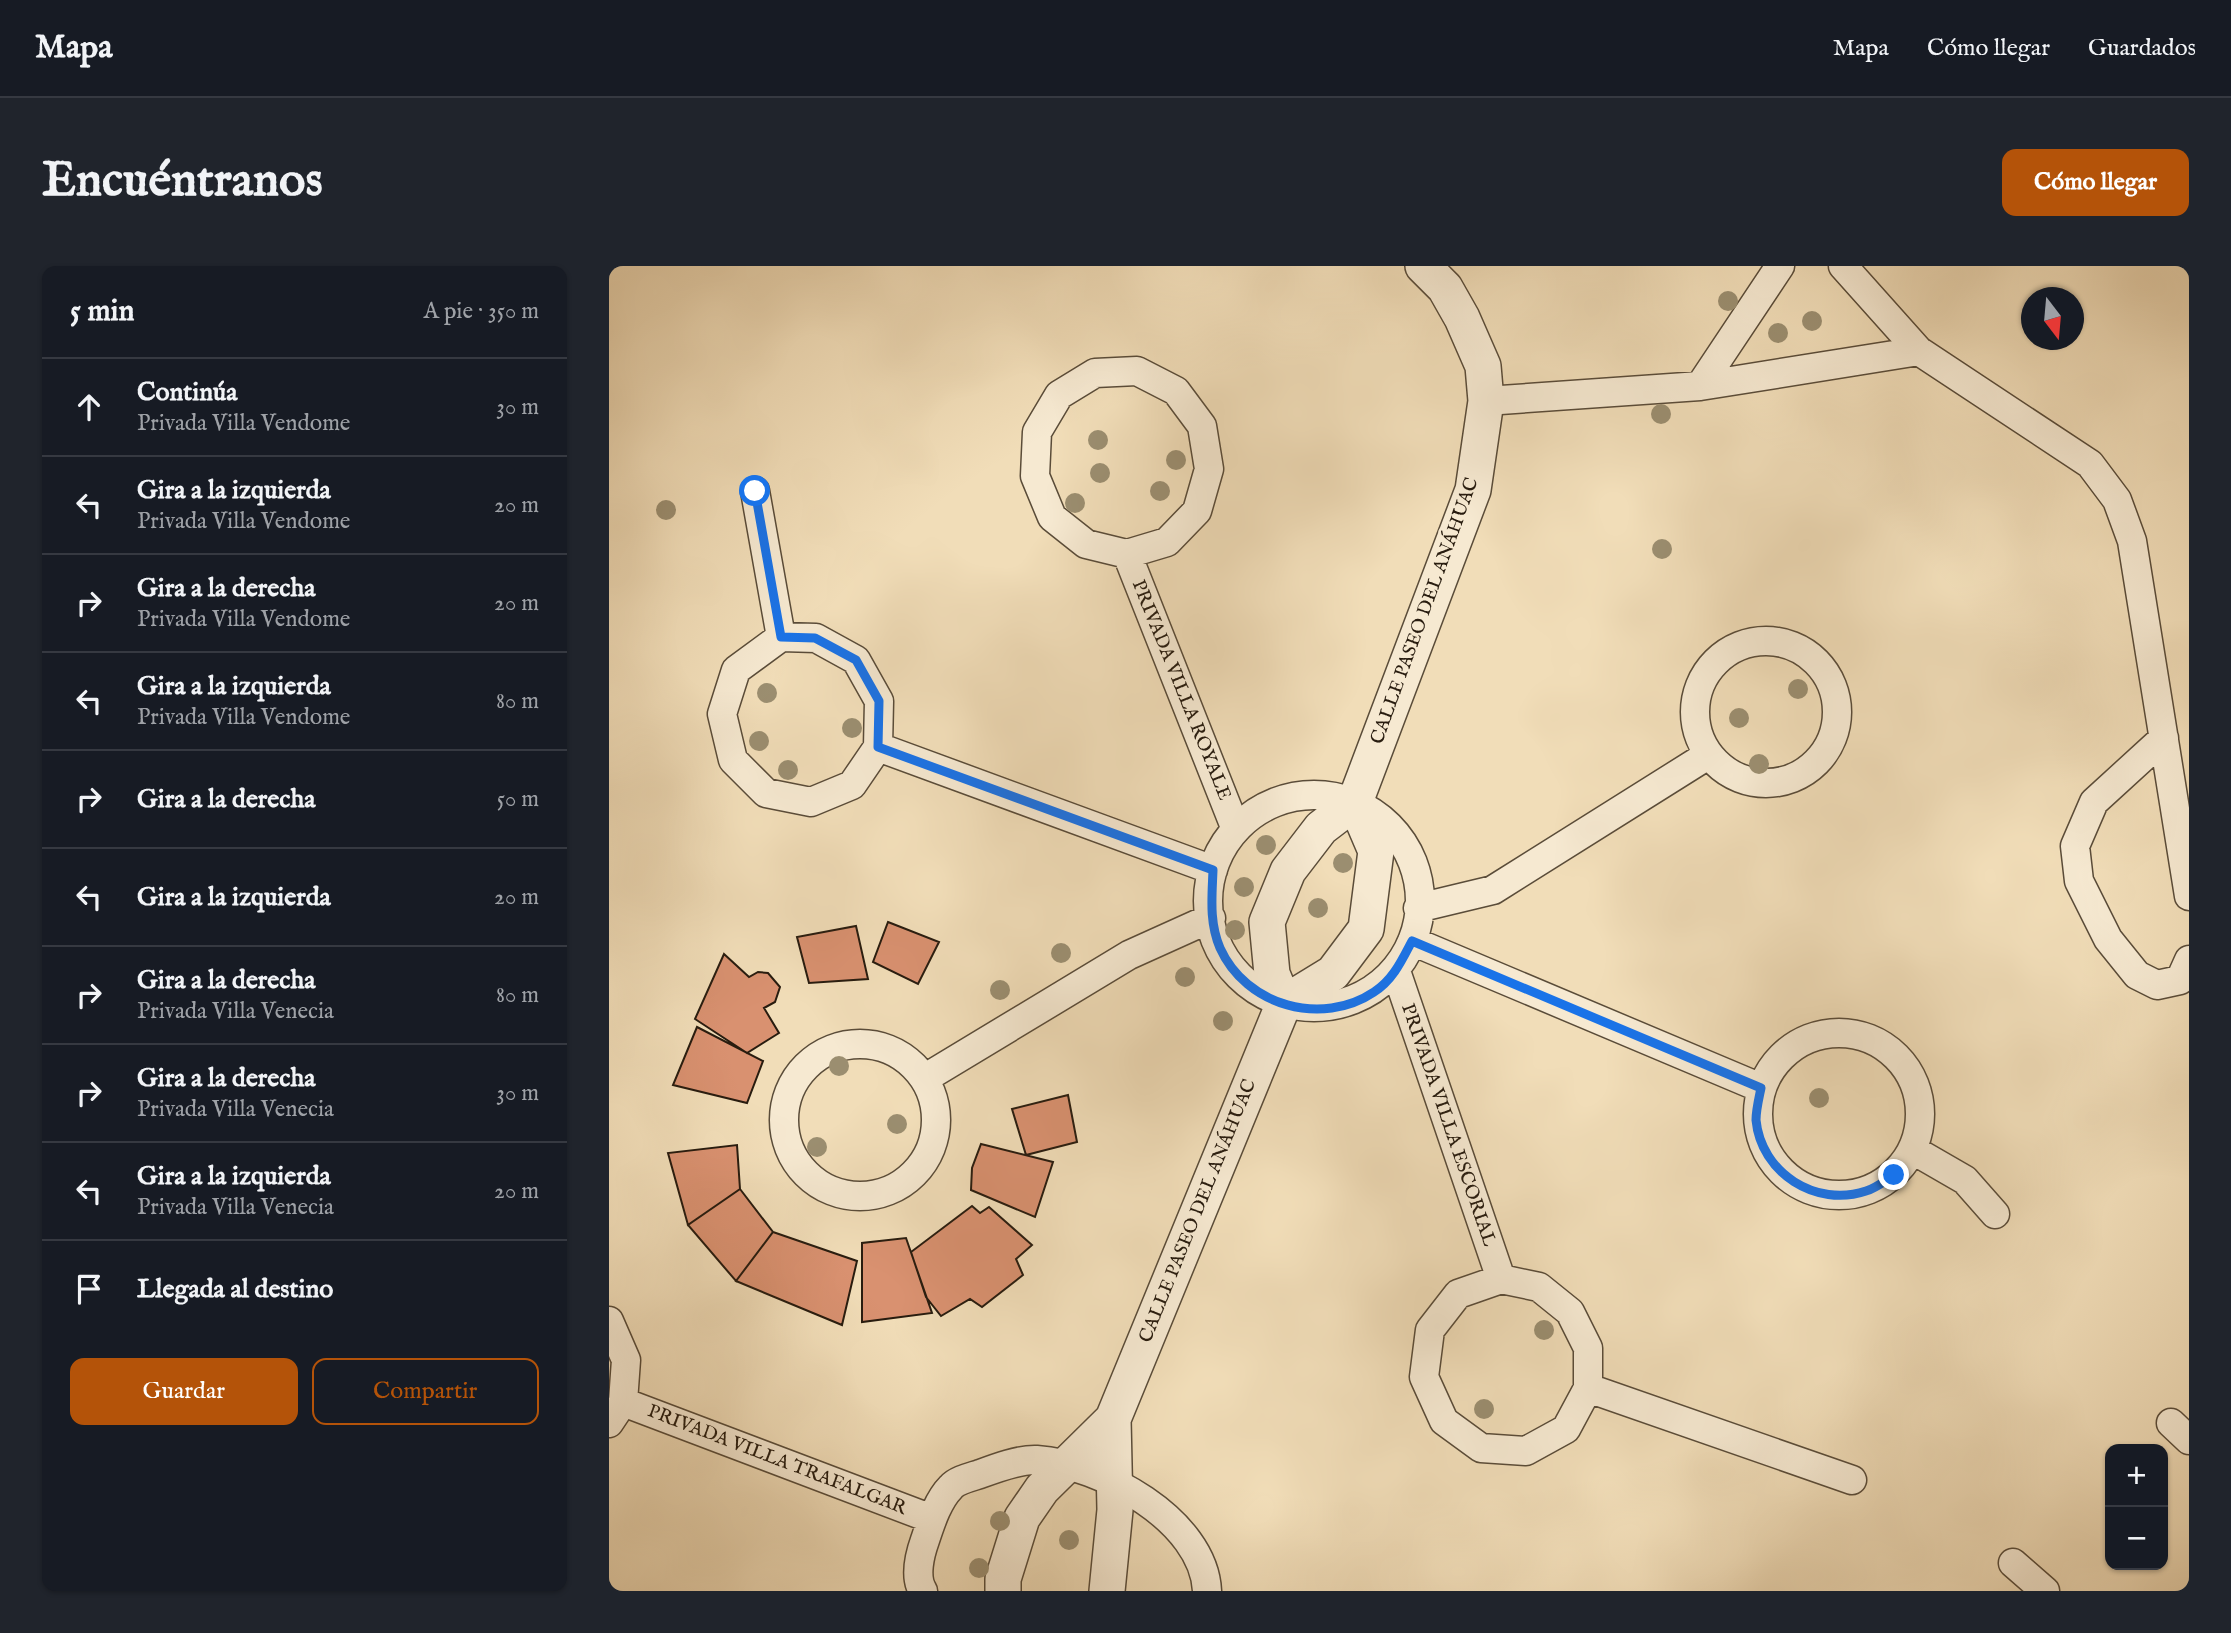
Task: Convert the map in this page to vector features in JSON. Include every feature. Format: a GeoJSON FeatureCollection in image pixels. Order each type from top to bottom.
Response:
{"type":"FeatureCollection","features":[{"type":"Feature","properties":{"kind":"street","name":"CALLE PASEO DEL ANÁHUAC"},"geometry":{"type":"LineString","coordinates":[[1355,802],[1473,490],[1486,401],[1483,366],[1462,318],[1445,288],[1423,266]]}},
{"type":"Feature","properties":{"kind":"street"},"geometry":{"type":"LineString","coordinates":[[1700,386],[1780,266]]}},
{"type":"Feature","properties":{"kind":"street"},"geometry":{"type":"LineString","coordinates":[[1843,266],[1919,351],[2090,464],[2117,500],[2132,541],[2189,897]]}},
{"type":"Feature","properties":{"kind":"street"},"geometry":{"type":"LineString","coordinates":[[1486,401],[1700,386],[1919,351]]}},
{"type":"Feature","properties":{"kind":"street","name":"PRIVADA VILLA ROYALE"},"geometry":{"type":"LineString","coordinates":[[1137,371],[1176,391],[1202,426],[1204,437],[1209,469],[1197,511],[1167,542],[1127,554],[1086,544],[1052,517],[1035,476],[1037,432],[1059,395],[1095,373],[1137,371]]}},
{"type":"Feature","properties":{"kind":"street"},"geometry":{"type":"LineString","coordinates":[[755,491],[781,637]]}},
{"type":"Feature","properties":{"kind":"street","name":"PRIVADA VILLA ROYALE"},"geometry":{"type":"LineString","coordinates":[[1127,554],[1235,827]]}},
{"type":"Feature","properties":{"kind":"street"},"geometry":{"type":"LineString","coordinates":[[781,637],[815,638],[856,660],[879,701],[878,747],[852,785],[811,802],[767,793],[733,760],[722,714],[736,670],[781,637]]}},
{"type":"Feature","properties":{"kind":"street"},"geometry":{"type":"LineString","coordinates":[[1757,640],[1794,646],[1824,668],[1838,703],[1832,740],[1809,769],[1774,783],[1737,778],[1708,755],[1693,721],[1699,684],[1722,655],[1757,640]]}},
{"type":"Feature","properties":{"kind":"street"},"geometry":{"type":"LineString","coordinates":[[2164,738],[2094,802],[2075,846],[2079,881],[2108,939],[2137,975],[2157,985],[2180,980],[2189,961]]}},
{"type":"Feature","properties":{"kind":"street"},"geometry":{"type":"LineString","coordinates":[[878,747],[1213,870]]}},
{"type":"Feature","properties":{"kind":"street"},"geometry":{"type":"LineString","coordinates":[[1418,908],[1493,890],[1708,755]]}},
{"type":"Feature","properties":{"kind":"street"},"geometry":{"type":"LineString","coordinates":[[1296,793],[1332,794],[1355,802],[1394,834],[1412,869],[1418,908],[1412,941],[1396,971],[1376,991],[1350,1005],[1323,1011],[1265,997],[1239,976],[1221,949],[1211,918],[1213,870],[1221,847],[1235,827],[1263,804],[1296,793]]}},
{"type":"Feature","properties":{"kind":"street"},"geometry":{"type":"LineString","coordinates":[[1283,1003],[1333,973],[1366,929],[1376,852],[1355,802]]}},
{"type":"Feature","properties":{"kind":"street"},"geometry":{"type":"LineString","coordinates":[[1283,1003],[1272,974],[1267,922],[1288,871],[1321,828],[1355,802]]}},
{"type":"Feature","properties":{"kind":"street"},"geometry":{"type":"LineString","coordinates":[[927,1077],[1129,954],[1211,918]]}},
{"type":"Feature","properties":{"kind":"street"},"geometry":{"type":"LineString","coordinates":[[1412,941],[1761,1088]]}},
{"type":"Feature","properties":{"kind":"street","name":"PRIVADA VILLA ESCORIAL"},"geometry":{"type":"LineString","coordinates":[[1396,971],[1501,1279]]}},
{"type":"Feature","properties":{"kind":"street","name":"CALLE PASEO DEL ANÁHUAC"},"geometry":{"type":"LineString","coordinates":[[1113,1419],[1283,1003]]}},
{"type":"Feature","properties":{"kind":"street"},"geometry":{"type":"LineString","coordinates":[[1838,1032],[1870,1038],[1898,1057],[1916,1085],[1921,1118],[1913,1150],[1894,1175],[1868,1191],[1837,1196],[1807,1190],[1781,1173],[1763,1148],[1756,1118],[1761,1088],[1778,1059],[1805,1039],[1838,1032]]}},
{"type":"Feature","properties":{"kind":"street"},"geometry":{"type":"LineString","coordinates":[[840,1044],[888,1047],[927,1077],[939,1124],[922,1170],[881,1196],[831,1194],[794,1163],[781,1116],[794,1082],[799,1071],[840,1044]]}},
{"type":"Feature","properties":{"kind":"street"},"geometry":{"type":"LineString","coordinates":[[1913,1150],[1965,1180],[1995,1214]]}},
{"type":"Feature","properties":{"kind":"street"},"geometry":{"type":"LineString","coordinates":[[1501,1279],[1539,1287],[1570,1312],[1588,1348],[1588,1388],[1566,1429],[1526,1451],[1481,1448],[1444,1421],[1424,1377],[1430,1330],[1458,1294],[1501,1279]]}},
{"type":"Feature","properties":{"kind":"street","name":"PRIVADA VILLA TRAFALGAR"},"geometry":{"type":"LineString","coordinates":[[609,1321],[626,1360],[616,1413],[932,1518]]}},
{"type":"Feature","properties":{"kind":"street"},"geometry":{"type":"LineString","coordinates":[[1588,1388],[1852,1480]]}},
{"type":"Feature","properties":{"kind":"street"},"geometry":{"type":"LineString","coordinates":[[1003,1591],[1003,1579],[1022,1518],[1042,1489],[1113,1419]]}},
{"type":"Feature","properties":{"kind":"street"},"geometry":{"type":"LineString","coordinates":[[1107,1591],[1115,1510],[1113,1419]]}},
{"type":"Feature","properties":{"kind":"street"},"geometry":{"type":"LineString","coordinates":[[916,1589],[921,1552],[932,1518],[951,1485],[990,1470],[1034,1460],[1066,1464],[1115,1483],[1149,1503],[1175,1526],[1196,1551],[1207,1580],[1207,1591]]}},
{"type":"Feature","properties":{"kind":"street"},"geometry":{"type":"LineString","coordinates":[[2013,1563],[2045,1591]]}},
{"type":"Feature","properties":{"kind":"building"},"geometry":{"type":"Polygon","coordinates":[[[888,922],[939,942],[918,984],[873,962],[888,922]]]}},
{"type":"Feature","properties":{"kind":"building"},"geometry":{"type":"Polygon","coordinates":[[[856,926],[868,979],[809,983],[797,937],[856,926]]]}},
{"type":"Feature","properties":{"kind":"building"},"geometry":{"type":"Polygon","coordinates":[[[724,954],[749,977],[758,972],[768,973],[780,987],[775,1002],[764,1008],[779,1033],[747,1053],[695,1019],[724,954]]]}},
{"type":"Feature","properties":{"kind":"building"},"geometry":{"type":"Polygon","coordinates":[[[697,1027],[763,1061],[747,1103],[673,1085],[697,1027]]]}},
{"type":"Feature","properties":{"kind":"building"},"geometry":{"type":"Polygon","coordinates":[[[1068,1095],[1077,1142],[1026,1155],[1012,1109],[1068,1095]]]}},
{"type":"Feature","properties":{"kind":"building"},"geometry":{"type":"Polygon","coordinates":[[[981,1144],[1053,1162],[1035,1217],[971,1190],[972,1168],[981,1144]]]}},
{"type":"Feature","properties":{"kind":"building"},"geometry":{"type":"Polygon","coordinates":[[[737,1145],[740,1189],[688,1225],[668,1153],[737,1145]]]}},
{"type":"Feature","properties":{"kind":"building"},"geometry":{"type":"Polygon","coordinates":[[[740,1189],[773,1232],[736,1281],[688,1225],[740,1189]]]}},
{"type":"Feature","properties":{"kind":"building"},"geometry":{"type":"Polygon","coordinates":[[[972,1206],[980,1213],[989,1207],[1032,1245],[1016,1259],[1023,1275],[982,1307],[970,1299],[941,1316],[926,1297],[911,1252],[972,1206]]]}},
{"type":"Feature","properties":{"kind":"building"},"geometry":{"type":"Polygon","coordinates":[[[773,1232],[857,1261],[842,1325],[736,1281],[773,1232]]]}},
{"type":"Feature","properties":{"kind":"building"},"geometry":{"type":"Polygon","coordinates":[[[906,1238],[932,1313],[862,1322],[862,1243],[906,1238]]]}},
{"type":"Feature","properties":{"kind":"route"},"geometry":{"type":"LineString","coordinates":[[755,491],[781,637],[815,638],[856,660],[879,701],[878,747],[1213,870],[1211,918],[1221,949],[1239,976],[1265,997],[1323,1011],[1350,1005],[1376,991],[1396,971],[1412,941],[1761,1088],[1756,1118],[1763,1148],[1781,1173],[1807,1190],[1837,1196],[1868,1191],[1894,1175]]}}]}
